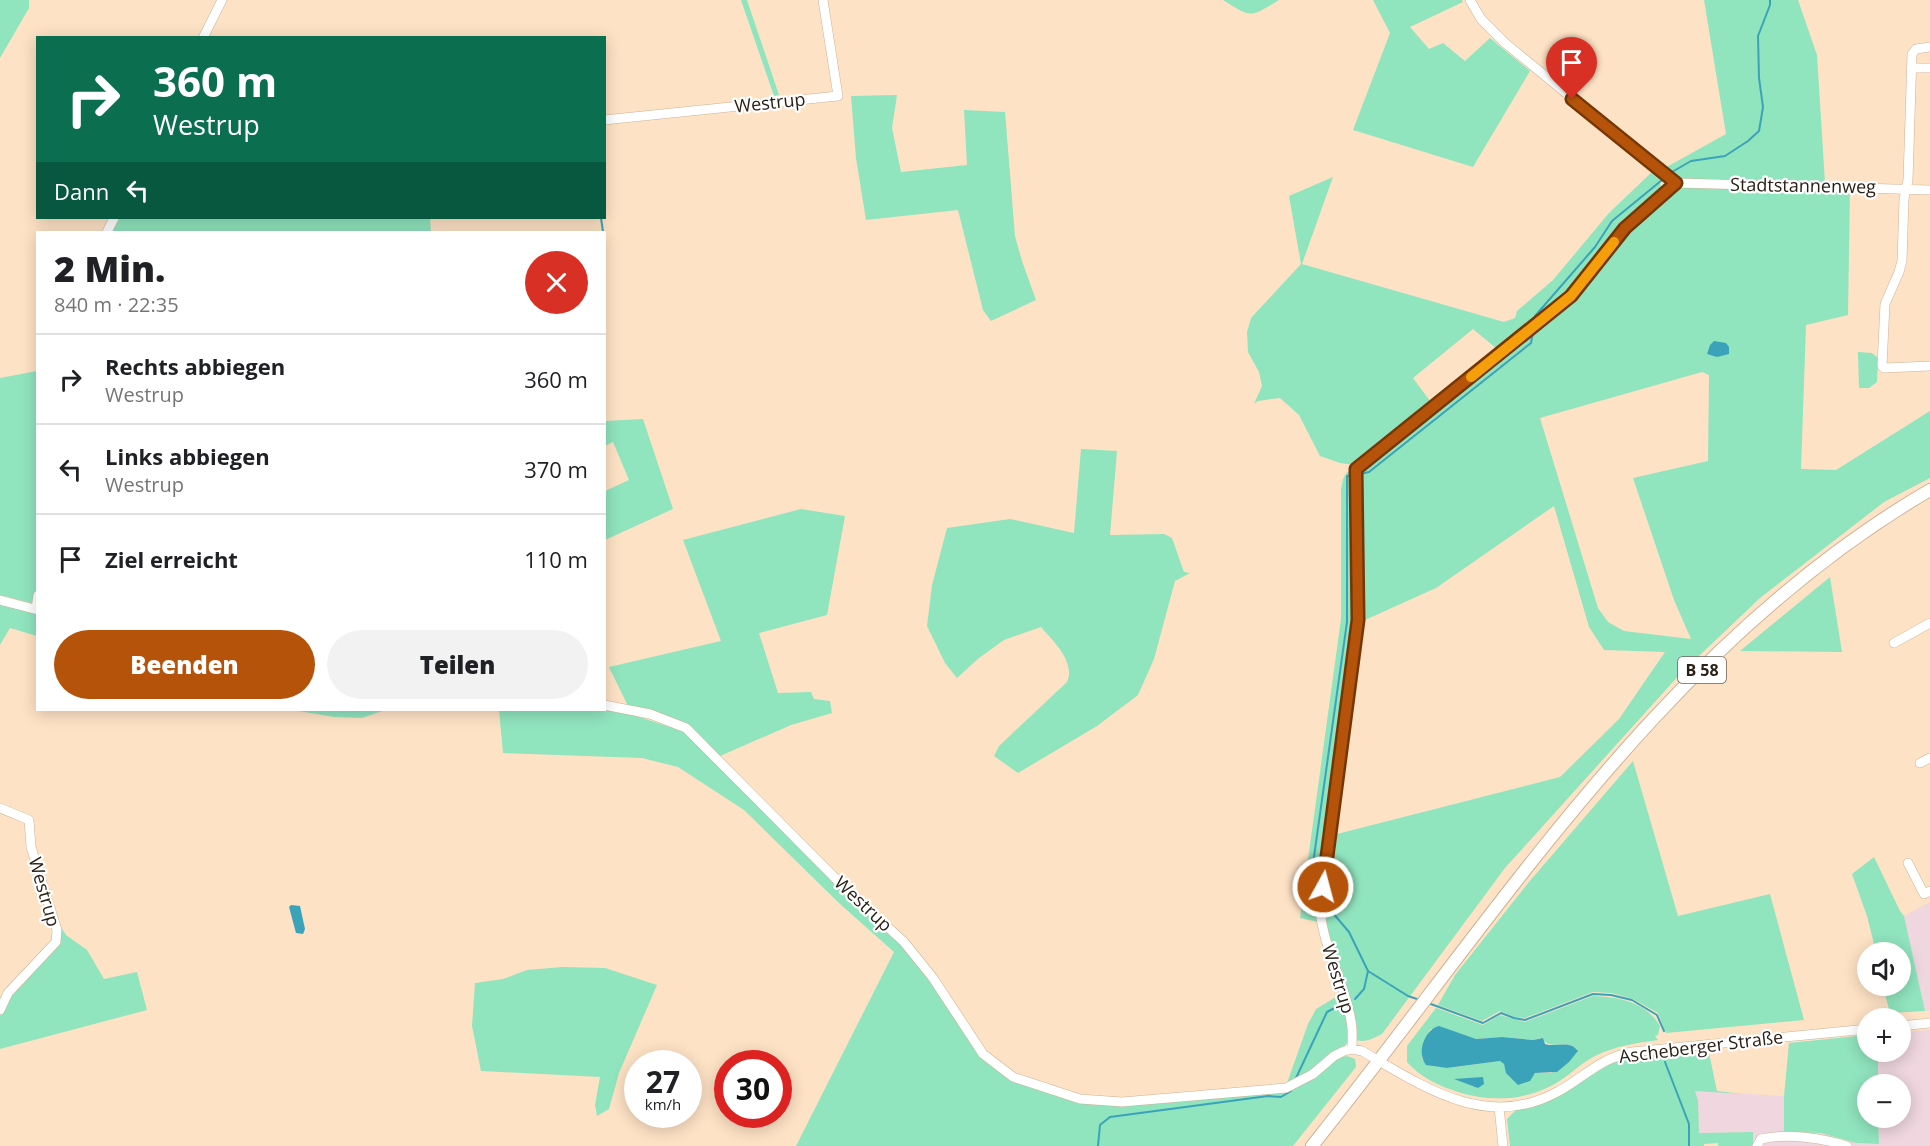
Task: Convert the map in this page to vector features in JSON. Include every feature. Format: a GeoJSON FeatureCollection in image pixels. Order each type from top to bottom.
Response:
{"type":"FeatureCollection","features":[{"type":"Feature","properties":{"kind":"main road","name":"B 58"},"geometry":{"type":"LineString","coordinates":[[1312,1146],[1517,880],[1584,797],[1688,683],[1758,617],[1816,568],[1878,523],[1930,490]]}},
{"type":"Feature","properties":{"kind":"street"},"geometry":{"type":"LineString","coordinates":[[204,36],[222,0]]}},
{"type":"Feature","properties":{"kind":"street","name":"Westrup"},"geometry":{"type":"LineString","coordinates":[[606,120],[838,96],[823,0]]}},
{"type":"Feature","properties":{"kind":"street"},"geometry":{"type":"LineString","coordinates":[[1470,0],[1481,19],[1504,43],[1676,183]]}},
{"type":"Feature","properties":{"kind":"street"},"geometry":{"type":"LineString","coordinates":[[1930,47],[1916,49],[1912,54],[1908,180],[1902,261],[1885,304],[1882,366],[1906,369],[1930,366]]}},
{"type":"Feature","properties":{"kind":"street"},"geometry":{"type":"LineString","coordinates":[[1911,68],[1930,68]]}},
{"type":"Feature","properties":{"kind":"street","name":"Westrup"},"geometry":{"type":"LineString","coordinates":[[606,705],[650,714],[686,728],[846,889],[904,942],[933,978],[983,1054],[1013,1077],[1080,1099],[1122,1102],[1286,1088],[1313,1074],[1334,1056],[1352,1049],[1352,1023],[1321,925],[1320,909],[1358,620],[1356,469],[1571,296],[1625,228],[1676,183]]}},
{"type":"Feature","properties":{"kind":"street","name":"Stadtstannenweg"},"geometry":{"type":"LineString","coordinates":[[1676,183],[1930,190]]}},
{"type":"Feature","properties":{"kind":"street"},"geometry":{"type":"LineString","coordinates":[[0,600],[36,609]]}},
{"type":"Feature","properties":{"kind":"street"},"geometry":{"type":"LineString","coordinates":[[1894,643],[1930,623]]}},
{"type":"Feature","properties":{"kind":"street"},"geometry":{"type":"LineString","coordinates":[[1920,763],[1930,758]]}},
{"type":"Feature","properties":{"kind":"street","name":"Westrup"},"geometry":{"type":"LineString","coordinates":[[0,808],[29,820],[31,847],[57,930],[56,942],[8,993],[0,1010]]}},
{"type":"Feature","properties":{"kind":"street"},"geometry":{"type":"LineString","coordinates":[[1908,863],[1924,894],[1930,891]]}},
{"type":"Feature","properties":{"kind":"street"},"geometry":{"type":"LineString","coordinates":[[1911,1025],[1930,1023]]}},
{"type":"Feature","properties":{"kind":"street","name":"Ascheberger Straße"},"geometry":{"type":"LineString","coordinates":[[1378,1060],[1445,1097],[1474,1105],[1499,1107],[1526,1104],[1546,1097],[1569,1085],[1598,1064],[1619,1054],[1857,1030]]}},
{"type":"Feature","properties":{"kind":"street"},"geometry":{"type":"LineString","coordinates":[[1352,1049],[1362,1051],[1378,1060]]}},
{"type":"Feature","properties":{"kind":"street"},"geometry":{"type":"LineString","coordinates":[[1499,1107],[1503,1146]]}},
{"type":"Feature","properties":{"kind":"street"},"geometry":{"type":"LineString","coordinates":[[1757,1146],[1758,1141],[1765,1138],[1822,1139],[1847,1146]]}},
{"type":"Feature","properties":{"kind":"street"},"geometry":{"type":"LineString","coordinates":[[1790,1146],[1797,1138]]}},
{"type":"Feature","properties":{"kind":"shaded area"},"geometry":{"type":"Polygon","coordinates":[[[1930,902],[1930,1011],[1925,1011],[1904,916],[1930,902]]]}},
{"type":"Feature","properties":{"kind":"shaded area"},"geometry":{"type":"Polygon","coordinates":[[[1930,1030],[1930,1146],[1753,1146],[1752,1132],[1699,1133],[1698,1100],[1695,1091],[1784,1096],[1785,1132],[1821,1133],[1856,1143],[1879,1144],[1878,1128],[1911,1128],[1911,1074],[1878,1074],[1878,1062],[1911,1062],[1911,1031],[1930,1030]]]}},
{"type":"Feature","properties":{"kind":"green space"},"geometry":{"type":"Polygon","coordinates":[[[0,0],[29,0],[29,8],[0,58],[0,0]]]}},
{"type":"Feature","properties":{"kind":"green space"},"geometry":{"type":"Polygon","coordinates":[[[741,0],[747,0],[779,95],[774,96],[741,0]]]}},
{"type":"Feature","properties":{"kind":"green space"},"geometry":{"type":"Polygon","coordinates":[[[1223,0],[1279,0],[1251,14],[1223,0]]]}},
{"type":"Feature","properties":{"kind":"green space"},"geometry":{"type":"Polygon","coordinates":[[[1373,0],[1462,0],[1463,2],[1410,27],[1429,49],[1443,43],[1465,61],[1490,38],[1530,71],[1473,167],[1353,130],[1390,33],[1373,0]]]}},
{"type":"Feature","properties":{"kind":"green space"},"geometry":{"type":"Polygon","coordinates":[[[1704,0],[1798,0],[1817,55],[1825,183],[1679,179],[1663,169],[1726,134],[1704,0]]]}},
{"type":"Feature","properties":{"kind":"green space"},"geometry":{"type":"Polygon","coordinates":[[[897,95],[892,128],[901,172],[967,165],[964,110],[1005,112],[1015,236],[1036,300],[991,321],[983,310],[958,210],[866,220],[856,158],[851,96],[897,95]]]}},
{"type":"Feature","properties":{"kind":"green space"},"geometry":{"type":"Polygon","coordinates":[[[1653,171],[1660,178],[1661,191],[1637,209],[1567,294],[1531,325],[1497,349],[1473,329],[1413,378],[1430,401],[1353,465],[1320,456],[1299,415],[1280,398],[1258,401],[1254,404],[1262,386],[1259,372],[1248,352],[1247,332],[1251,318],[1301,264],[1289,196],[1333,177],[1302,264],[1504,322],[1515,318],[1517,311],[1553,280],[1609,213],[1653,171]]]}},
{"type":"Feature","properties":{"kind":"green space"},"geometry":{"type":"Polygon","coordinates":[[[1682,188],[1850,188],[1848,315],[1806,325],[1801,469],[1836,470],[1930,411],[1930,478],[1884,502],[1760,598],[1681,673],[1505,868],[1382,1034],[1365,1041],[1354,1039],[1325,927],[1324,909],[1331,894],[1337,834],[1560,777],[1619,719],[1665,652],[1604,650],[1589,627],[1554,506],[1436,588],[1365,620],[1362,471],[1536,329],[1641,216],[1672,192],[1682,188]],[[1702,372],[1540,418],[1598,608],[1608,622],[1624,631],[1691,639],[1674,600],[1633,478],[1708,461],[1709,375],[1702,372]]]}},
{"type":"Feature","properties":{"kind":"green space"},"geometry":{"type":"Polygon","coordinates":[[[119,219],[430,219],[431,231],[113,231],[119,219]]]}},
{"type":"Feature","properties":{"kind":"green space"},"geometry":{"type":"Polygon","coordinates":[[[1858,352],[1872,353],[1878,358],[1877,382],[1869,388],[1859,388],[1858,352]]]}},
{"type":"Feature","properties":{"kind":"green space"},"geometry":{"type":"Polygon","coordinates":[[[36,371],[35,604],[0,595],[0,378],[36,371]]]}},
{"type":"Feature","properties":{"kind":"green space"},"geometry":{"type":"Polygon","coordinates":[[[643,419],[673,509],[606,540],[606,491],[629,480],[613,442],[606,446],[606,421],[643,419]]]}},
{"type":"Feature","properties":{"kind":"green space"},"geometry":{"type":"Polygon","coordinates":[[[1081,449],[1117,451],[1110,535],[1164,534],[1172,538],[1184,572],[1190,573],[1175,581],[1154,659],[1138,695],[1097,726],[1018,773],[994,756],[999,746],[1067,682],[1069,674],[1066,660],[1057,645],[1041,627],[1004,640],[957,678],[945,663],[927,626],[932,585],[947,528],[1010,519],[1074,533],[1081,449]]]}},
{"type":"Feature","properties":{"kind":"green space"},"geometry":{"type":"Polygon","coordinates":[[[1354,471],[1357,620],[1318,922],[1300,918],[1341,619],[1341,490],[1347,472],[1354,471]]]}},
{"type":"Feature","properties":{"kind":"green space"},"geometry":{"type":"Polygon","coordinates":[[[801,509],[845,516],[827,615],[759,633],[778,693],[811,692],[814,699],[830,701],[832,713],[791,725],[720,756],[692,727],[628,706],[609,667],[721,641],[683,540],[801,509]]]}},
{"type":"Feature","properties":{"kind":"green space"},"geometry":{"type":"Polygon","coordinates":[[[1830,577],[1842,652],[1740,651],[1830,577]]]}},
{"type":"Feature","properties":{"kind":"green space"},"geometry":{"type":"Polygon","coordinates":[[[0,603],[36,613],[36,636],[10,628],[0,645],[0,603]]]}},
{"type":"Feature","properties":{"kind":"green space"},"geometry":{"type":"Polygon","coordinates":[[[299,711],[382,711],[362,718],[334,717],[299,711]]]}},
{"type":"Feature","properties":{"kind":"green space"},"geometry":{"type":"Polygon","coordinates":[[[499,711],[624,712],[688,733],[901,943],[932,980],[982,1056],[1013,1080],[1080,1102],[1286,1090],[1336,1058],[1347,1056],[1355,1059],[1356,1067],[1293,1146],[796,1146],[894,952],[840,904],[744,810],[678,767],[642,758],[503,753],[499,711]]]}},
{"type":"Feature","properties":{"kind":"green space"},"geometry":{"type":"Polygon","coordinates":[[[1633,761],[1678,916],[1770,894],[1804,1020],[1666,1033],[1658,1013],[1633,999],[1612,993],[1593,992],[1525,1018],[1500,1011],[1482,1021],[1438,1005],[1455,975],[1529,882],[1633,761]]]}},
{"type":"Feature","properties":{"kind":"green space"},"geometry":{"type":"Polygon","coordinates":[[[1874,857],[1904,916],[1910,942],[1874,942],[1852,874],[1874,857]]]}},
{"type":"Feature","properties":{"kind":"green space"},"geometry":{"type":"Polygon","coordinates":[[[58,922],[66,935],[87,950],[104,979],[137,972],[147,1010],[0,1049],[0,1014],[9,993],[58,944],[58,922]]]}},
{"type":"Feature","properties":{"kind":"green space"},"geometry":{"type":"Polygon","coordinates":[[[1911,948],[1925,1011],[1911,1012],[1911,1008],[1889,1008],[1886,996],[1911,996],[1911,948]]]}},
{"type":"Feature","properties":{"kind":"green space"},"geometry":{"type":"Polygon","coordinates":[[[563,967],[605,968],[657,985],[629,1050],[624,1050],[624,1061],[609,1109],[597,1116],[595,1105],[600,1077],[481,1071],[472,1026],[475,983],[503,979],[527,970],[563,967]]]}},
{"type":"Feature","properties":{"kind":"green space"},"geometry":{"type":"Polygon","coordinates":[[[1341,994],[1350,1030],[1348,1041],[1329,1060],[1286,1086],[1308,1024],[1316,1009],[1341,994]]]}},
{"type":"Feature","properties":{"kind":"green space"},"geometry":{"type":"Polygon","coordinates":[[[1593,996],[1613,998],[1640,1006],[1660,1026],[1658,1035],[1655,1036],[1658,1040],[1610,1050],[1586,1061],[1549,1087],[1511,1098],[1485,1098],[1451,1090],[1424,1077],[1407,1062],[1407,1046],[1436,1008],[1483,1025],[1500,1015],[1525,1022],[1593,996]],[[1431,1029],[1424,1040],[1422,1059],[1427,1065],[1448,1068],[1500,1061],[1513,1078],[1521,1082],[1531,1078],[1535,1073],[1552,1073],[1577,1053],[1577,1049],[1572,1046],[1550,1044],[1541,1038],[1533,1040],[1502,1037],[1476,1039],[1448,1030],[1431,1029]]]}},
{"type":"Feature","properties":{"kind":"green space"},"geometry":{"type":"Polygon","coordinates":[[[1857,1036],[1857,1062],[1878,1062],[1878,1074],[1857,1074],[1857,1128],[1878,1128],[1879,1144],[1856,1143],[1821,1133],[1784,1132],[1784,1096],[1789,1043],[1857,1036]]]}},
{"type":"Feature","properties":{"kind":"green space"},"geometry":{"type":"Polygon","coordinates":[[[1642,1053],[1680,1056],[1709,1053],[1717,1091],[1743,1094],[1695,1091],[1698,1100],[1699,1133],[1753,1132],[1753,1146],[1718,1146],[1718,1143],[1704,1144],[1704,1146],[1510,1146],[1507,1119],[1516,1110],[1556,1098],[1608,1065],[1642,1053]]]}},
{"type":"Feature","properties":{"kind":"water"},"geometry":{"type":"Polygon","coordinates":[[[1714,341],[1726,343],[1729,347],[1729,354],[1717,357],[1707,354],[1714,341]]]}},
{"type":"Feature","properties":{"kind":"water"},"geometry":{"type":"Polygon","coordinates":[[[291,905],[300,906],[305,929],[303,934],[296,933],[289,907],[291,905]]]}},
{"type":"Feature","properties":{"kind":"water"},"geometry":{"type":"Polygon","coordinates":[[[1439,1026],[1476,1039],[1502,1037],[1533,1040],[1543,1038],[1545,1044],[1571,1045],[1578,1051],[1557,1072],[1535,1073],[1530,1081],[1518,1085],[1506,1073],[1504,1064],[1500,1061],[1447,1068],[1426,1065],[1422,1054],[1423,1042],[1434,1028],[1439,1026]]]}},
{"type":"Feature","properties":{"kind":"water"},"geometry":{"type":"Polygon","coordinates":[[[1483,1077],[1484,1084],[1478,1088],[1454,1079],[1483,1077]]]}},
{"type":"Feature","properties":{"kind":"waterway"},"geometry":{"type":"LineString","coordinates":[[1672,172],[1691,161],[1725,156],[1759,131],[1763,107],[1759,78],[1758,36],[1770,0]]}},
{"type":"Feature","properties":{"kind":"waterway"},"geometry":{"type":"LineString","coordinates":[[1534,320],[1595,247],[1612,221],[1662,180]]}},
{"type":"Feature","properties":{"kind":"waterway"},"geometry":{"type":"LineString","coordinates":[[601,219],[603,231]]}},
{"type":"Feature","properties":{"kind":"waterway"},"geometry":{"type":"LineString","coordinates":[[1360,474],[1369,472],[1531,343],[1533,331]]}},
{"type":"Feature","properties":{"kind":"waterway"},"geometry":{"type":"LineString","coordinates":[[1315,897],[1312,892],[1311,878],[1347,622],[1347,476],[1352,475]]}},
{"type":"Feature","properties":{"kind":"waterway"},"geometry":{"type":"LineString","coordinates":[[1332,912],[1349,932],[1368,971],[1408,996],[1420,1000]]}},
{"type":"Feature","properties":{"kind":"waterway"},"geometry":{"type":"LineString","coordinates":[[1355,999],[1364,989],[1368,971]]}},
{"type":"Feature","properties":{"kind":"waterway"},"geometry":{"type":"LineString","coordinates":[[1428,1003],[1483,1023],[1501,1013],[1525,1020],[1593,994],[1611,995],[1632,1000],[1657,1015],[1664,1031]]}},
{"type":"Feature","properties":{"kind":"waterway"},"geometry":{"type":"LineString","coordinates":[[1296,1078],[1327,1012],[1342,1004]]}},
{"type":"Feature","properties":{"kind":"waterway"},"geometry":{"type":"LineString","coordinates":[[1665,1062],[1689,1124],[1689,1146]]}},
{"type":"Feature","properties":{"kind":"waterway"},"geometry":{"type":"LineString","coordinates":[[1098,1146],[1100,1125],[1110,1117],[1268,1096],[1281,1097],[1291,1091]]}},
{"type":"Feature","properties":{"kind":"slow traffic"},"geometry":{"type":"LineString","coordinates":[[1471,377],[1571,296],[1614,242]]}},
{"type":"Feature","properties":{"kind":"route"},"geometry":{"type":"LineString","coordinates":[[1323,887],[1358,620],[1356,469],[1571,296],[1625,228],[1676,183],[1572,99]]}}]}
